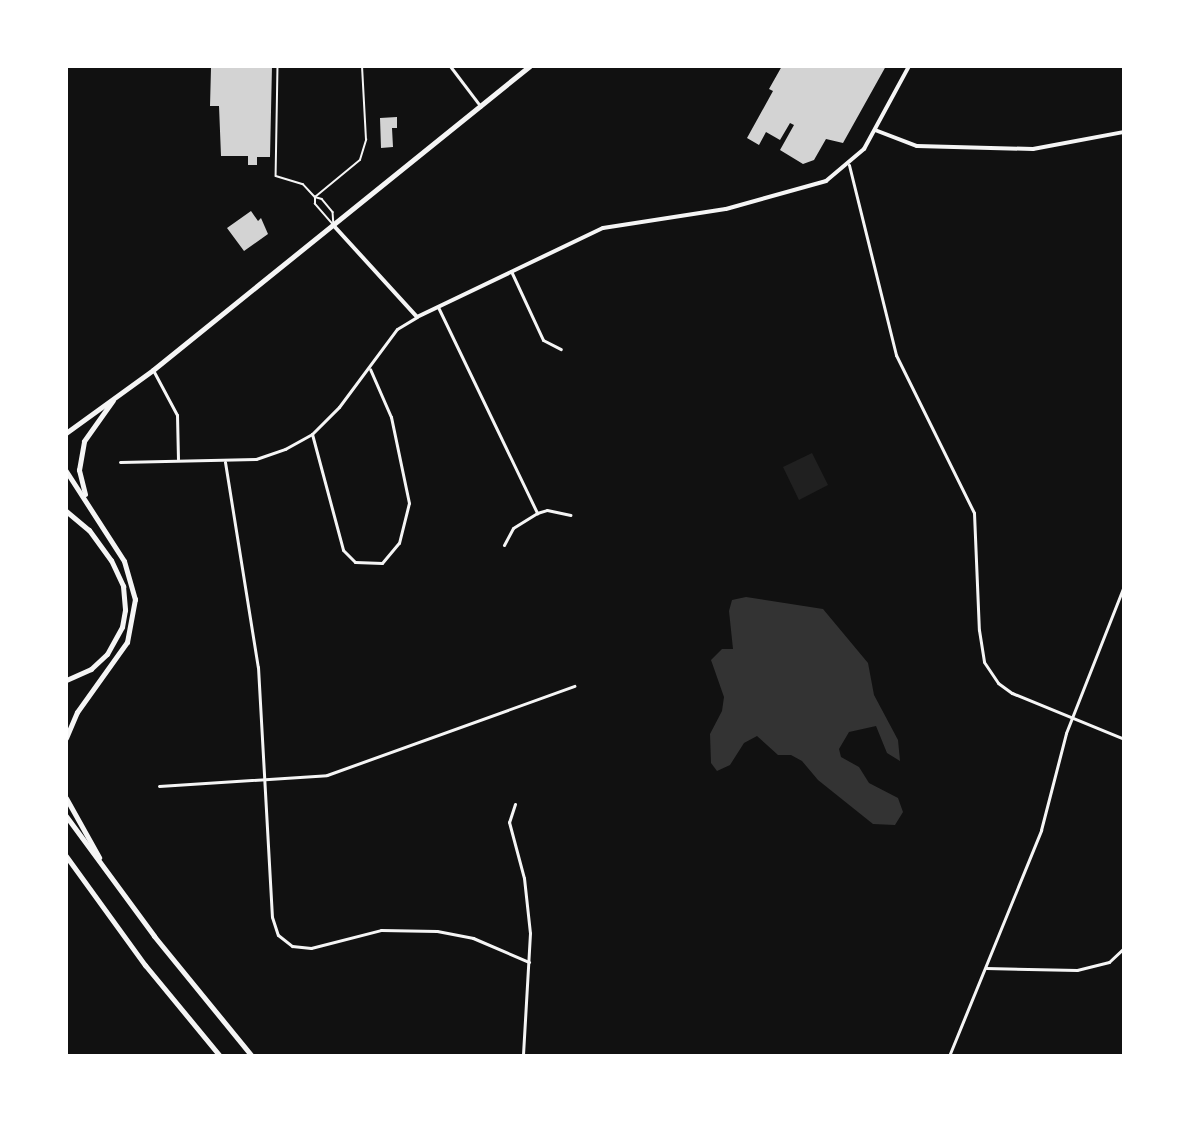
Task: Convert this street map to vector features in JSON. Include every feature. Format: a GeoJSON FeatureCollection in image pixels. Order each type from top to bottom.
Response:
{"type":"FeatureCollection","features":[{"type":"Feature","properties":{"kind":"highway"},"geometry":{"type":"LineString","coordinates":[[90,507],[81,483],[79,457],[91,426],[113,400]]}},
{"type":"Feature","properties":{"kind":"highway"},"geometry":{"type":"LineString","coordinates":[[66,471],[130,573],[135,610],[127,642],[76,715],[66,738]]}},
{"type":"Feature","properties":{"kind":"highway"},"geometry":{"type":"LineString","coordinates":[[66,511],[89,530],[111,560],[123,586],[125,602],[122,627],[107,654],[91,669],[66,680]]}},
{"type":"Feature","properties":{"kind":"highway"},"geometry":{"type":"LineString","coordinates":[[66,798],[122,895]]}},
{"type":"Feature","properties":{"kind":"highway"},"geometry":{"type":"LineString","coordinates":[[66,816],[122,895],[252,1056]]}},
{"type":"Feature","properties":{"kind":"highway"},"geometry":{"type":"LineString","coordinates":[[66,856],[145,965],[220,1056]]}},
{"type":"Feature","properties":{"kind":"main road"},"geometry":{"type":"LineString","coordinates":[[66,433],[153,370],[530,66]]}},
{"type":"Feature","properties":{"kind":"street"},"geometry":{"type":"LineString","coordinates":[[450,66],[481,107]]}},
{"type":"Feature","properties":{"kind":"street"},"geometry":{"type":"LineString","coordinates":[[120,462],[178,459],[225,462],[256,459],[312,434],[370,369],[398,329],[417,317],[511,271],[603,228],[726,209],[817,186],[849,165],[876,130],[909,66]]}},
{"type":"Feature","properties":{"kind":"street"},"geometry":{"type":"LineString","coordinates":[[876,130],[917,146],[1033,149],[1124,132]]}},
{"type":"Feature","properties":{"kind":"street"},"geometry":{"type":"LineString","coordinates":[[849,165],[896,355],[974,513],[979,630],[984,663],[998,683],[1012,693],[1124,739]]}},
{"type":"Feature","properties":{"kind":"street"},"geometry":{"type":"LineString","coordinates":[[334,226],[417,317]]}},
{"type":"Feature","properties":{"kind":"street"},"geometry":{"type":"LineString","coordinates":[[511,271],[543,340],[561,349]]}},
{"type":"Feature","properties":{"kind":"street"},"geometry":{"type":"LineString","coordinates":[[438,307],[537,513]]}},
{"type":"Feature","properties":{"kind":"street"},"geometry":{"type":"LineString","coordinates":[[312,434],[343,550],[355,562],[382,563],[399,543],[409,502],[391,417],[370,369]]}},
{"type":"Feature","properties":{"kind":"street"},"geometry":{"type":"LineString","coordinates":[[153,370],[177,415],[178,459]]}},
{"type":"Feature","properties":{"kind":"street"},"geometry":{"type":"LineString","coordinates":[[225,462],[258,667],[272,917],[284,941],[311,948],[366,932],[418,929],[474,938],[529,962]]}},
{"type":"Feature","properties":{"kind":"street"},"geometry":{"type":"LineString","coordinates":[[504,545],[513,528],[537,513],[547,510],[570,515]]}},
{"type":"Feature","properties":{"kind":"street"},"geometry":{"type":"LineString","coordinates":[[949,1056],[1041,830],[1071,718],[1124,586]]}},
{"type":"Feature","properties":{"kind":"street"},"geometry":{"type":"LineString","coordinates":[[159,786],[327,775],[574,686]]}},
{"type":"Feature","properties":{"kind":"street"},"geometry":{"type":"LineString","coordinates":[[515,804],[509,822],[527,897],[529,962],[523,1056]]}},
{"type":"Feature","properties":{"kind":"street"},"geometry":{"type":"LineString","coordinates":[[986,968],[1093,968],[1109,962],[1124,948]]}},
{"type":"Feature","properties":{"kind":"lane"},"geometry":{"type":"LineString","coordinates":[[278,66],[276,176],[303,184],[315,197],[325,219],[334,226]]}},
{"type":"Feature","properties":{"kind":"lane"},"geometry":{"type":"LineString","coordinates":[[315,197],[360,160],[366,140],[362,66]]}},
{"type":"Feature","properties":{"kind":"lane"},"geometry":{"type":"LineString","coordinates":[[315,197],[322,199],[333,212],[334,226]]}},
{"type":"Feature","properties":{"kind":"shaded area"},"geometry":{"type":"Polygon","coordinates":[[[812,453],[828,485],[799,500],[783,467],[812,453]]]}},
{"type":"Feature","properties":{"kind":"shaded area"},"geometry":{"type":"Polygon","coordinates":[[[746,597],[823,609],[868,663],[874,695],[898,740],[900,761],[887,753],[876,726],[849,732],[839,749],[841,757],[859,767],[869,783],[898,798],[903,812],[895,825],[873,824],[818,780],[802,761],[791,755],[778,755],[757,736],[744,743],[730,765],[717,771],[711,763],[710,734],[722,711],[724,697],[711,660],[722,649],[733,649],[729,611],[732,600],[746,597]]]}},
{"type":"Feature","properties":{"kind":"building"},"geometry":{"type":"Polygon","coordinates":[[[272,66],[270,157],[257,157],[257,165],[248,165],[248,156],[221,156],[219,106],[210,106],[211,68],[272,66]]]}},
{"type":"Feature","properties":{"kind":"building"},"geometry":{"type":"Polygon","coordinates":[[[782,66],[886,66],[843,143],[826,139],[814,160],[803,164],[780,150],[794,125],[790,123],[780,140],[766,132],[759,145],[747,138],[773,91],[769,89],[782,66]]]}},
{"type":"Feature","properties":{"kind":"building"},"geometry":{"type":"Polygon","coordinates":[[[397,117],[397,128],[392,128],[393,147],[381,148],[380,118],[397,117]]]}},
{"type":"Feature","properties":{"kind":"building"},"geometry":{"type":"Polygon","coordinates":[[[251,211],[258,221],[261,218],[268,234],[244,251],[227,228],[251,211]]]}}]}
